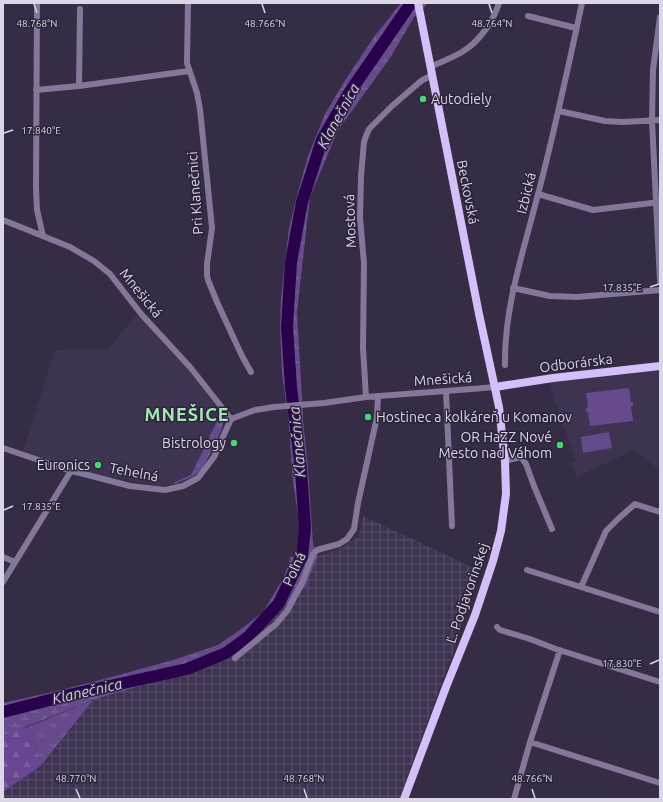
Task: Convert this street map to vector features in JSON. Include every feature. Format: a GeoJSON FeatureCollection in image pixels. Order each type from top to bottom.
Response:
{"type":"FeatureCollection","features":[{"type":"Feature","properties":{"kind":"main road","name":"Beckovská"},"geometry":{"type":"LineString","coordinates":[[418,4],[477,306],[495,387]]}},
{"type":"Feature","properties":{"kind":"main road","name":"Odborárska"},"geometry":{"type":"LineString","coordinates":[[495,387],[553,378],[660,366]]}},
{"type":"Feature","properties":{"kind":"main road","name":"Ľ. Podjavorinskej"},"geometry":{"type":"LineString","coordinates":[[404,799],[475,615],[493,561],[501,531],[506,494],[505,461],[499,407],[495,387]]}},
{"type":"Feature","properties":{"kind":"street"},"geometry":{"type":"LineString","coordinates":[[37,3],[36,195],[37,210],[43,236]]}},
{"type":"Feature","properties":{"kind":"street","name":"Pri Klanečnici"},"geometry":{"type":"LineString","coordinates":[[188,3],[188,63],[200,109],[212,228],[206,270],[208,280],[242,356],[251,372]]}},
{"type":"Feature","properties":{"kind":"street","name":"Mostová"},"geometry":{"type":"LineString","coordinates":[[366,397],[363,348],[364,263],[360,218],[361,176],[364,142],[366,136],[369,129],[392,106],[431,71],[475,42],[487,28],[496,13],[499,3]]}},
{"type":"Feature","properties":{"kind":"street","name":"Izbická"},"geometry":{"type":"LineString","coordinates":[[505,365],[504,347],[513,288],[559,111],[582,3]]}},
{"type":"Feature","properties":{"kind":"street"},"geometry":{"type":"LineString","coordinates":[[79,86],[80,9]]}},
{"type":"Feature","properties":{"kind":"street"},"geometry":{"type":"LineString","coordinates":[[528,16],[576,28]]}},
{"type":"Feature","properties":{"kind":"street"},"geometry":{"type":"LineString","coordinates":[[660,17],[652,70],[652,121],[658,202],[660,281]]}},
{"type":"Feature","properties":{"kind":"street"},"geometry":{"type":"LineString","coordinates":[[36,90],[79,86],[189,71]]}},
{"type":"Feature","properties":{"kind":"street"},"geometry":{"type":"LineString","coordinates":[[559,111],[605,121],[622,122],[660,120]]}},
{"type":"Feature","properties":{"kind":"street"},"geometry":{"type":"LineString","coordinates":[[538,194],[594,210],[658,202]]}},
{"type":"Feature","properties":{"kind":"street","name":"Mnešická"},"geometry":{"type":"LineString","coordinates":[[3,220],[70,247],[94,261],[110,274],[142,315],[190,367],[231,419],[255,410],[274,407],[366,397],[472,390],[495,387]]}},
{"type":"Feature","properties":{"kind":"street"},"geometry":{"type":"LineString","coordinates":[[513,288],[550,296],[577,297],[660,290]]}},
{"type":"Feature","properties":{"kind":"street"},"geometry":{"type":"LineString","coordinates":[[446,391],[452,526]]}},
{"type":"Feature","properties":{"kind":"street","name":"Poľná"},"geometry":{"type":"LineString","coordinates":[[235,658],[276,624],[287,611],[302,583],[313,554],[317,550],[338,544],[347,539],[354,529],[359,496],[377,416],[378,396]]}},
{"type":"Feature","properties":{"kind":"street","name":"Tehelná"},"geometry":{"type":"LineString","coordinates":[[3,448],[71,471],[130,486],[165,490],[183,486],[198,478],[214,457],[231,419]]}},
{"type":"Feature","properties":{"kind":"street"},"geometry":{"type":"LineString","coordinates":[[505,461],[521,457],[526,464],[552,528]]}},
{"type":"Feature","properties":{"kind":"street"},"geometry":{"type":"LineString","coordinates":[[3,582],[71,471]]}},
{"type":"Feature","properties":{"kind":"street"},"geometry":{"type":"LineString","coordinates":[[581,587],[606,531],[619,518],[635,504],[660,512]]}},
{"type":"Feature","properties":{"kind":"street"},"geometry":{"type":"LineString","coordinates":[[3,556],[16,562]]}},
{"type":"Feature","properties":{"kind":"street"},"geometry":{"type":"LineString","coordinates":[[527,570],[660,612]]}},
{"type":"Feature","properties":{"kind":"street"},"geometry":{"type":"LineString","coordinates":[[497,627],[500,630],[660,682]]}},
{"type":"Feature","properties":{"kind":"street"},"geometry":{"type":"LineString","coordinates":[[514,799],[530,742],[560,650]]}},
{"type":"Feature","properties":{"kind":"street"},"geometry":{"type":"LineString","coordinates":[[530,742],[660,783]]}},
{"type":"Feature","properties":{"kind":"shaded area"},"geometry":{"type":"Polygon","coordinates":[[[137,315],[185,365],[220,411],[220,415],[191,475],[173,483],[159,486],[71,469],[23,451],[55,350],[108,349],[137,315]]]}},
{"type":"Feature","properties":{"kind":"shaded area"},"geometry":{"type":"Polygon","coordinates":[[[660,370],[660,471],[634,450],[577,477],[571,463],[576,461],[554,399],[550,382],[660,370]]]}},
{"type":"Feature","properties":{"kind":"shaded area"},"geometry":{"type":"Polygon","coordinates":[[[363,516],[478,570],[454,651],[399,799],[3,799],[3,792],[42,766],[93,700],[229,659],[305,587],[318,556],[342,548],[358,537],[363,516]]]}},
{"type":"Feature","properties":{"kind":"green space"},"geometry":{"type":"Polygon","coordinates":[[[401,3],[427,3],[421,12],[414,17],[390,58],[338,130],[310,197],[297,312],[303,420],[313,544],[318,556],[305,587],[229,659],[93,700],[3,736],[3,703],[115,676],[173,660],[218,645],[263,612],[284,577],[291,556],[295,559],[300,528],[293,482],[288,414],[282,374],[280,326],[281,297],[289,228],[308,156],[325,114],[374,37],[401,3]]]}},
{"type":"Feature","properties":{"kind":"green space"},"geometry":{"type":"Polygon","coordinates":[[[629,388],[631,402],[633,402],[633,406],[631,407],[633,421],[590,426],[588,412],[586,412],[586,408],[588,407],[586,393],[629,388]]]}},
{"type":"Feature","properties":{"kind":"green space"},"geometry":{"type":"Polygon","coordinates":[[[220,411],[223,412],[224,419],[222,428],[202,469],[194,476],[175,484],[173,483],[191,475],[220,415],[220,411]]]}},
{"type":"Feature","properties":{"kind":"green space"},"geometry":{"type":"Polygon","coordinates":[[[609,432],[612,448],[583,453],[581,437],[609,432]]]}},
{"type":"Feature","properties":{"kind":"green space"},"geometry":{"type":"Polygon","coordinates":[[[93,700],[41,766],[28,727],[93,700]]]}},
{"type":"Feature","properties":{"kind":"green space"},"geometry":{"type":"Polygon","coordinates":[[[28,727],[41,766],[3,792],[3,736],[18,729],[28,727]]]}},
{"type":"Feature","properties":{"kind":"waterway","name":"Klanečnica"},"geometry":{"type":"LineString","coordinates":[[3,712],[69,695],[187,669],[226,653],[248,637],[279,603],[302,556],[305,528],[301,470],[291,387],[287,327],[291,262],[302,202],[322,140],[349,93],[411,3]]}},
{"type":"Feature","properties":{"kind":"place","name":"Autodiely"},"geometry":{"type":"Point","coordinates":[423,99]}},
{"type":"Feature","properties":{"kind":"place","name":"Hostinec a kolkáreň u Komanov"},"geometry":{"type":"Point","coordinates":[368,417]}},
{"type":"Feature","properties":{"kind":"place","name":"Bistrology"},"geometry":{"type":"Point","coordinates":[234,443]}},
{"type":"Feature","properties":{"kind":"place","name":"OR HaZZ Nové Mesto nad Váhom"},"geometry":{"type":"Point","coordinates":[560,445]}},
{"type":"Feature","properties":{"kind":"place","name":"Euronics"},"geometry":{"type":"Point","coordinates":[98,465]}},
{"type":"Feature","properties":{"kind":"district","name":"MNEŠICE"},"geometry":{"type":"Point","coordinates":[187,414]}}]}
